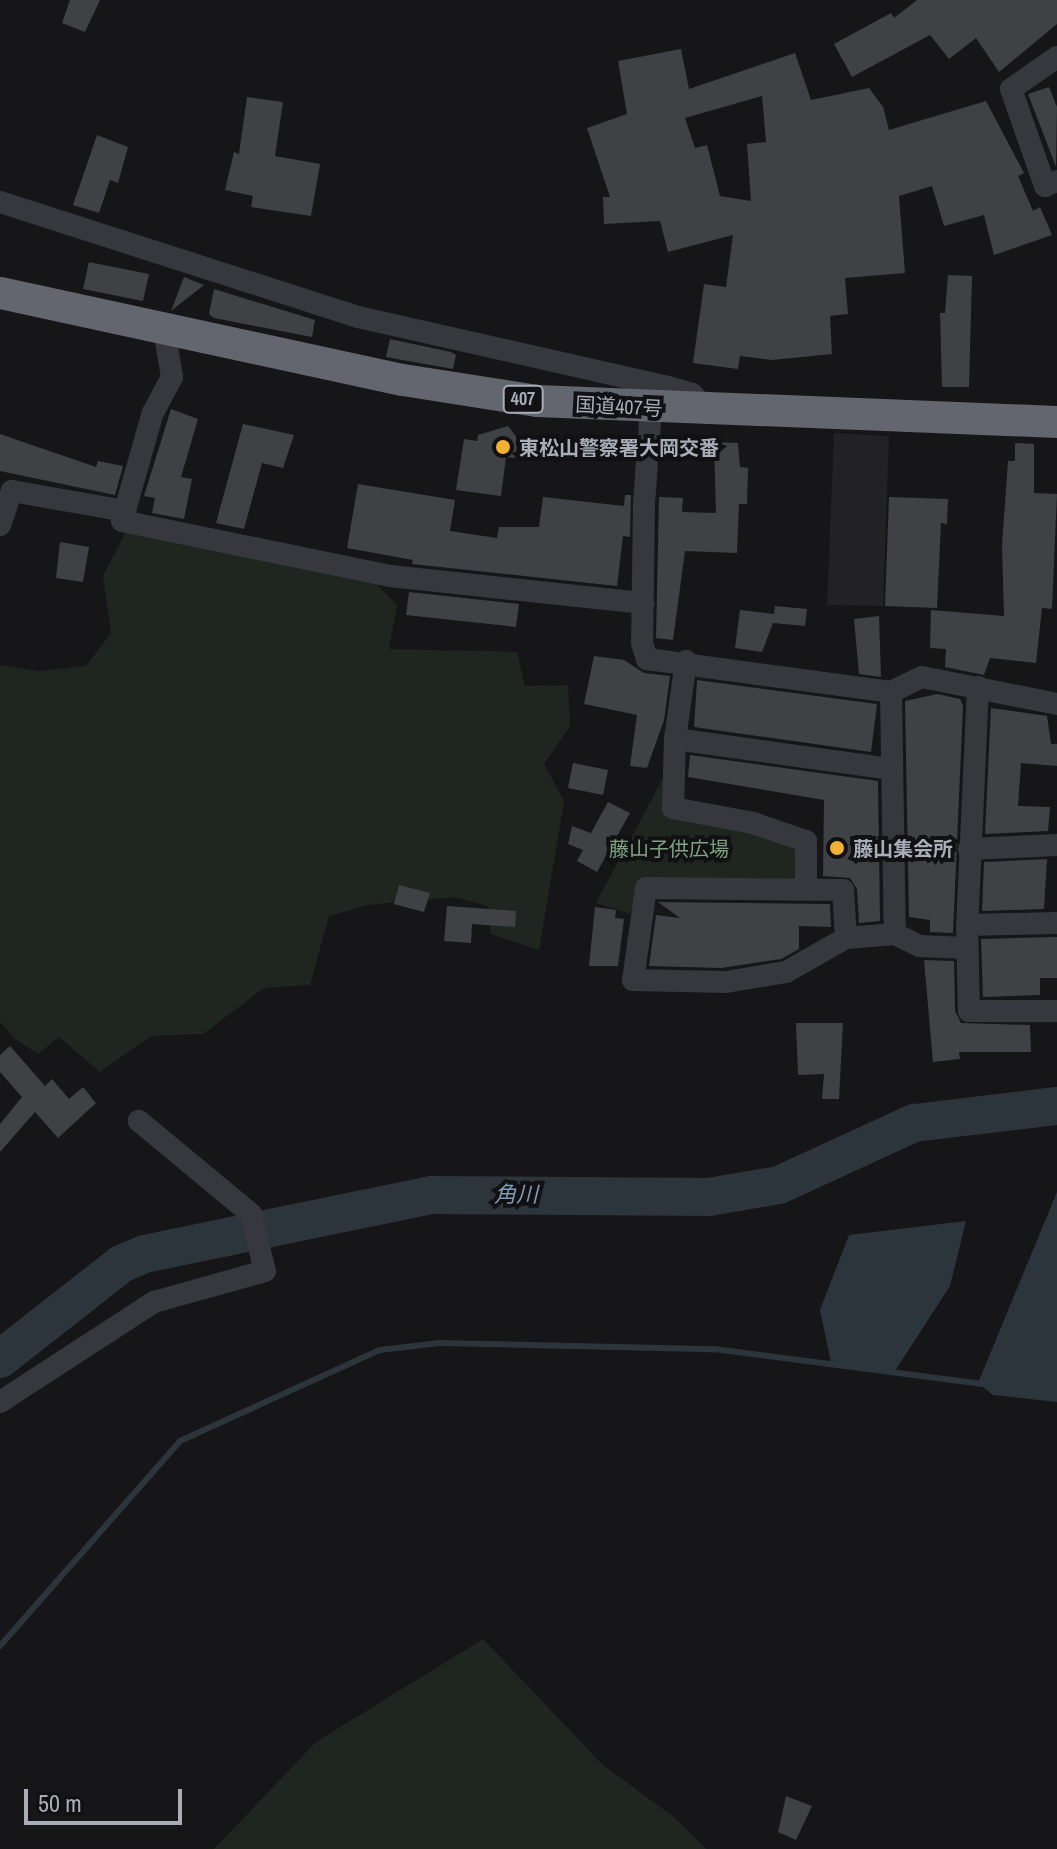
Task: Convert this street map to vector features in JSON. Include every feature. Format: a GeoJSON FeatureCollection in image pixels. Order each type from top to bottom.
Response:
{"type":"FeatureCollection","features":[{"type":"Feature","properties":{"kind":"highway","name":"国道407号"},"geometry":{"type":"LineString","coordinates":[[0,293],[475,393],[708,411],[1057,422]]}},
{"type":"Feature","properties":{"kind":"street"},"geometry":{"type":"LineString","coordinates":[[1057,57],[1011,89],[1045,186],[1057,181]]}},
{"type":"Feature","properties":{"kind":"street"},"geometry":{"type":"LineString","coordinates":[[0,202],[358,317],[692,394],[708,411]]}},
{"type":"Feature","properties":{"kind":"street"},"geometry":{"type":"LineString","coordinates":[[164,329],[172,377],[153,412],[122,521],[349,568],[644,603]]}},
{"type":"Feature","properties":{"kind":"street"},"geometry":{"type":"LineString","coordinates":[[651,408],[642,643],[647,659],[686,661],[891,692],[922,677],[1057,704]]}},
{"type":"Feature","properties":{"kind":"street"},"geometry":{"type":"LineString","coordinates":[[0,525],[12,491],[125,511]]}},
{"type":"Feature","properties":{"kind":"street"},"geometry":{"type":"LineString","coordinates":[[686,661],[675,739],[673,808],[753,823],[806,841],[806,888]]}},
{"type":"Feature","properties":{"kind":"street"},"geometry":{"type":"LineString","coordinates":[[978,687],[966,948],[969,1011],[1057,1011]]}},
{"type":"Feature","properties":{"kind":"street"},"geometry":{"type":"LineString","coordinates":[[891,692],[895,934]]}},
{"type":"Feature","properties":{"kind":"street"},"geometry":{"type":"LineString","coordinates":[[675,739],[892,769]]}},
{"type":"Feature","properties":{"kind":"street"},"geometry":{"type":"LineString","coordinates":[[969,849],[1057,845]]}},
{"type":"Feature","properties":{"kind":"street"},"geometry":{"type":"LineString","coordinates":[[846,938],[843,890],[646,888],[633,980],[726,982],[786,972],[846,938],[895,934],[920,946],[966,948]]}},
{"type":"Feature","properties":{"kind":"street"},"geometry":{"type":"LineString","coordinates":[[967,925],[1057,923]]}},
{"type":"Feature","properties":{"kind":"street"},"geometry":{"type":"LineString","coordinates":[[0,1402],[154,1302],[265,1271],[251,1214],[139,1121]]}},
{"type":"Feature","properties":{"kind":"shaded area"},"geometry":{"type":"Polygon","coordinates":[[[834,433],[889,436],[883,606],[827,605],[834,433]]]}},
{"type":"Feature","properties":{"kind":"shaded area"},"geometry":{"type":"Polygon","coordinates":[[[1057,1192],[1057,1402],[993,1395],[978,1383],[1057,1192]]]}},
{"type":"Feature","properties":{"kind":"shaded area"},"geometry":{"type":"Polygon","coordinates":[[[966,1221],[950,1286],[895,1371],[831,1363],[820,1310],[849,1235],[966,1221]]]}},
{"type":"Feature","properties":{"kind":"green space"},"geometry":{"type":"Polygon","coordinates":[[[127,530],[374,581],[397,605],[389,649],[517,652],[525,686],[568,685],[570,726],[544,764],[564,801],[539,950],[491,934],[487,906],[455,897],[367,905],[329,916],[310,985],[264,988],[203,1034],[151,1036],[100,1072],[59,1037],[38,1054],[15,1039],[0,1022],[0,665],[39,671],[86,666],[111,633],[103,576],[127,530]]]}},
{"type":"Feature","properties":{"kind":"green space","name":"藤山子供広場"},"geometry":{"type":"Polygon","coordinates":[[[662,780],[669,787],[667,813],[800,842],[794,883],[642,880],[630,914],[596,903],[662,780]]]}},
{"type":"Feature","properties":{"kind":"green space"},"geometry":{"type":"Polygon","coordinates":[[[483,1639],[602,1764],[675,1818],[706,1849],[214,1849],[316,1742],[483,1639]]]}},
{"type":"Feature","properties":{"kind":"building"},"geometry":{"type":"Polygon","coordinates":[[[70,0],[100,0],[85,32],[62,23],[70,0]]]}},
{"type":"Feature","properties":{"kind":"building"},"geometry":{"type":"Polygon","coordinates":[[[917,0],[1057,0],[1057,24],[999,72],[976,38],[949,59],[930,35],[852,77],[834,44],[891,13],[894,18],[917,0]]]}},
{"type":"Feature","properties":{"kind":"building"},"geometry":{"type":"Polygon","coordinates":[[[681,49],[689,89],[795,53],[811,100],[869,88],[883,107],[889,130],[986,101],[1024,173],[1018,176],[1033,211],[1040,207],[1052,235],[994,255],[984,215],[944,226],[932,186],[899,196],[905,273],[845,278],[848,314],[830,316],[832,354],[772,360],[740,356],[738,369],[693,363],[704,284],[726,287],[733,235],[668,252],[660,221],[604,224],[603,197],[610,197],[587,128],[627,114],[618,61],[681,49]],[[762,96],[685,118],[695,148],[707,145],[720,196],[751,201],[747,144],[766,142],[762,96]]]}},
{"type":"Feature","properties":{"kind":"building"},"geometry":{"type":"Polygon","coordinates":[[[1049,87],[1057,107],[1056,167],[1028,94],[1049,87]]]}},
{"type":"Feature","properties":{"kind":"building"},"geometry":{"type":"Polygon","coordinates":[[[247,97],[283,102],[275,156],[320,164],[311,216],[251,207],[253,196],[225,190],[234,152],[239,154],[247,97]]]}},
{"type":"Feature","properties":{"kind":"building"},"geometry":{"type":"Polygon","coordinates":[[[97,135],[128,147],[118,183],[110,180],[99,213],[73,205],[97,135]]]}},
{"type":"Feature","properties":{"kind":"building"},"geometry":{"type":"Polygon","coordinates":[[[89,262],[149,274],[143,301],[83,289],[89,262]]]}},
{"type":"Feature","properties":{"kind":"building"},"geometry":{"type":"Polygon","coordinates":[[[948,275],[972,276],[969,387],[942,387],[940,313],[945,313],[948,275]]]}},
{"type":"Feature","properties":{"kind":"building"},"geometry":{"type":"Polygon","coordinates":[[[184,277],[204,285],[171,311],[184,277]]]}},
{"type":"Feature","properties":{"kind":"building"},"geometry":{"type":"Polygon","coordinates":[[[214,289],[315,320],[312,337],[214,318],[209,314],[214,289]]]}},
{"type":"Feature","properties":{"kind":"building"},"geometry":{"type":"Polygon","coordinates":[[[390,339],[451,352],[456,355],[453,369],[386,357],[390,339]]]}},
{"type":"Feature","properties":{"kind":"building"},"geometry":{"type":"Polygon","coordinates":[[[171,409],[198,419],[181,477],[192,479],[184,519],[152,513],[155,498],[144,496],[171,409]]]}},
{"type":"Feature","properties":{"kind":"building"},"geometry":{"type":"Polygon","coordinates":[[[243,424],[294,435],[283,468],[262,463],[244,529],[216,523],[243,424]]]}},
{"type":"Feature","properties":{"kind":"building"},"geometry":{"type":"Polygon","coordinates":[[[508,426],[518,439],[515,458],[506,457],[501,496],[456,490],[464,439],[477,441],[478,435],[508,426]]]}},
{"type":"Feature","properties":{"kind":"building"},"geometry":{"type":"Polygon","coordinates":[[[0,434],[96,467],[98,461],[123,466],[115,495],[0,471],[0,434]]]}},
{"type":"Feature","properties":{"kind":"building"},"geometry":{"type":"Polygon","coordinates":[[[714,442],[738,443],[740,467],[748,468],[747,504],[739,504],[737,553],[685,551],[673,640],[656,638],[659,497],[683,498],[682,512],[716,513],[714,442]]]}},
{"type":"Feature","properties":{"kind":"building"},"geometry":{"type":"Polygon","coordinates":[[[1015,443],[1034,444],[1034,493],[1057,494],[1052,609],[1042,608],[1036,663],[990,658],[984,675],[945,667],[946,649],[930,648],[931,610],[1004,616],[1002,545],[1008,461],[1015,461],[1015,443]]]}},
{"type":"Feature","properties":{"kind":"building"},"geometry":{"type":"Polygon","coordinates":[[[358,484],[455,500],[450,531],[497,538],[499,527],[539,527],[543,497],[624,506],[625,495],[631,495],[630,537],[623,536],[617,586],[412,564],[413,560],[347,548],[358,484]]]}},
{"type":"Feature","properties":{"kind":"building"},"geometry":{"type":"Polygon","coordinates":[[[889,497],[948,499],[947,524],[941,523],[937,608],[885,606],[889,497]]]}},
{"type":"Feature","properties":{"kind":"building"},"geometry":{"type":"Polygon","coordinates":[[[60,542],[89,547],[83,582],[56,578],[60,542]]]}},
{"type":"Feature","properties":{"kind":"building"},"geometry":{"type":"Polygon","coordinates":[[[409,592],[519,604],[516,627],[406,615],[409,592]]]}},
{"type":"Feature","properties":{"kind":"building"},"geometry":{"type":"Polygon","coordinates":[[[775,606],[807,609],[805,626],[773,623],[762,652],[735,648],[740,610],[774,614],[775,606]]]}},
{"type":"Feature","properties":{"kind":"building"},"geometry":{"type":"Polygon","coordinates":[[[879,616],[881,677],[859,674],[854,619],[879,616]]]}},
{"type":"Feature","properties":{"kind":"building"},"geometry":{"type":"Polygon","coordinates":[[[594,656],[624,660],[644,673],[670,676],[664,720],[647,768],[630,766],[637,715],[584,704],[594,656]]]}},
{"type":"Feature","properties":{"kind":"building"},"geometry":{"type":"Polygon","coordinates":[[[697,680],[877,704],[871,752],[694,727],[697,680]]]}},
{"type":"Feature","properties":{"kind":"building"},"geometry":{"type":"Polygon","coordinates":[[[937,694],[960,699],[963,706],[953,933],[930,932],[930,920],[909,917],[905,701],[937,694]]]}},
{"type":"Feature","properties":{"kind":"building"},"geometry":{"type":"Polygon","coordinates":[[[991,708],[1047,716],[1051,744],[1057,744],[1057,766],[1021,763],[1018,806],[1050,807],[1048,831],[985,834],[991,708]]]}},
{"type":"Feature","properties":{"kind":"building"},"geometry":{"type":"Polygon","coordinates":[[[690,755],[878,781],[880,921],[859,923],[857,889],[850,878],[823,876],[824,800],[688,777],[690,755]]]}},
{"type":"Feature","properties":{"kind":"building"},"geometry":{"type":"Polygon","coordinates":[[[573,763],[608,770],[603,795],[568,788],[573,763]]]}},
{"type":"Feature","properties":{"kind":"building"},"geometry":{"type":"Polygon","coordinates":[[[608,802],[630,813],[597,872],[577,861],[583,850],[568,844],[572,826],[591,833],[608,802]]]}},
{"type":"Feature","properties":{"kind":"building"},"geometry":{"type":"Polygon","coordinates":[[[1047,859],[1044,909],[982,911],[984,862],[1047,859]]]}},
{"type":"Feature","properties":{"kind":"building"},"geometry":{"type":"Polygon","coordinates":[[[399,885],[430,893],[424,912],[394,904],[399,885]]]}},
{"type":"Feature","properties":{"kind":"building"},"geometry":{"type":"Polygon","coordinates":[[[658,902],[830,904],[831,927],[799,926],[799,949],[781,959],[721,968],[649,966],[656,915],[680,918],[658,902]]]}},
{"type":"Feature","properties":{"kind":"building"},"geometry":{"type":"Polygon","coordinates":[[[447,906],[516,911],[515,927],[472,924],[471,943],[444,941],[447,906]]]}},
{"type":"Feature","properties":{"kind":"building"},"geometry":{"type":"Polygon","coordinates":[[[595,907],[616,910],[615,918],[624,919],[618,966],[589,966],[595,907]]]}},
{"type":"Feature","properties":{"kind":"building"},"geometry":{"type":"Polygon","coordinates":[[[1057,937],[1057,978],[1040,978],[1040,995],[983,997],[981,939],[1057,937]]]}},
{"type":"Feature","properties":{"kind":"building"},"geometry":{"type":"Polygon","coordinates":[[[924,960],[954,961],[955,1011],[961,1023],[1030,1025],[1031,1052],[959,1052],[960,1059],[933,1062],[924,960]]]}},
{"type":"Feature","properties":{"kind":"building"},"geometry":{"type":"Polygon","coordinates":[[[796,1023],[843,1023],[839,1099],[822,1099],[824,1074],[798,1075],[796,1023]]]}},
{"type":"Feature","properties":{"kind":"building"},"geometry":{"type":"Polygon","coordinates":[[[10,1046],[45,1086],[52,1079],[69,1099],[83,1087],[96,1103],[58,1138],[35,1112],[0,1152],[0,1124],[22,1097],[0,1072],[0,1055],[10,1046]]]}},
{"type":"Feature","properties":{"kind":"building"},"geometry":{"type":"Polygon","coordinates":[[[786,1796],[812,1806],[796,1840],[778,1832],[786,1796]]]}},
{"type":"Feature","properties":{"kind":"waterway","name":"角川"},"geometry":{"type":"LineString","coordinates":[[0,1359],[121,1264],[144,1254],[431,1195],[709,1197],[779,1185],[914,1123],[1057,1106]]}},
{"type":"Feature","properties":{"kind":"waterway"},"geometry":{"type":"LineString","coordinates":[[0,1646],[180,1441],[380,1350],[440,1343],[714,1349],[985,1384]]}},
{"type":"Feature","properties":{"kind":"place","name":"東松山警察署大岡交番"},"geometry":{"type":"Point","coordinates":[503,447]}},
{"type":"Feature","properties":{"kind":"place","name":"藤山集会所"},"geometry":{"type":"Point","coordinates":[837,848]}}]}
